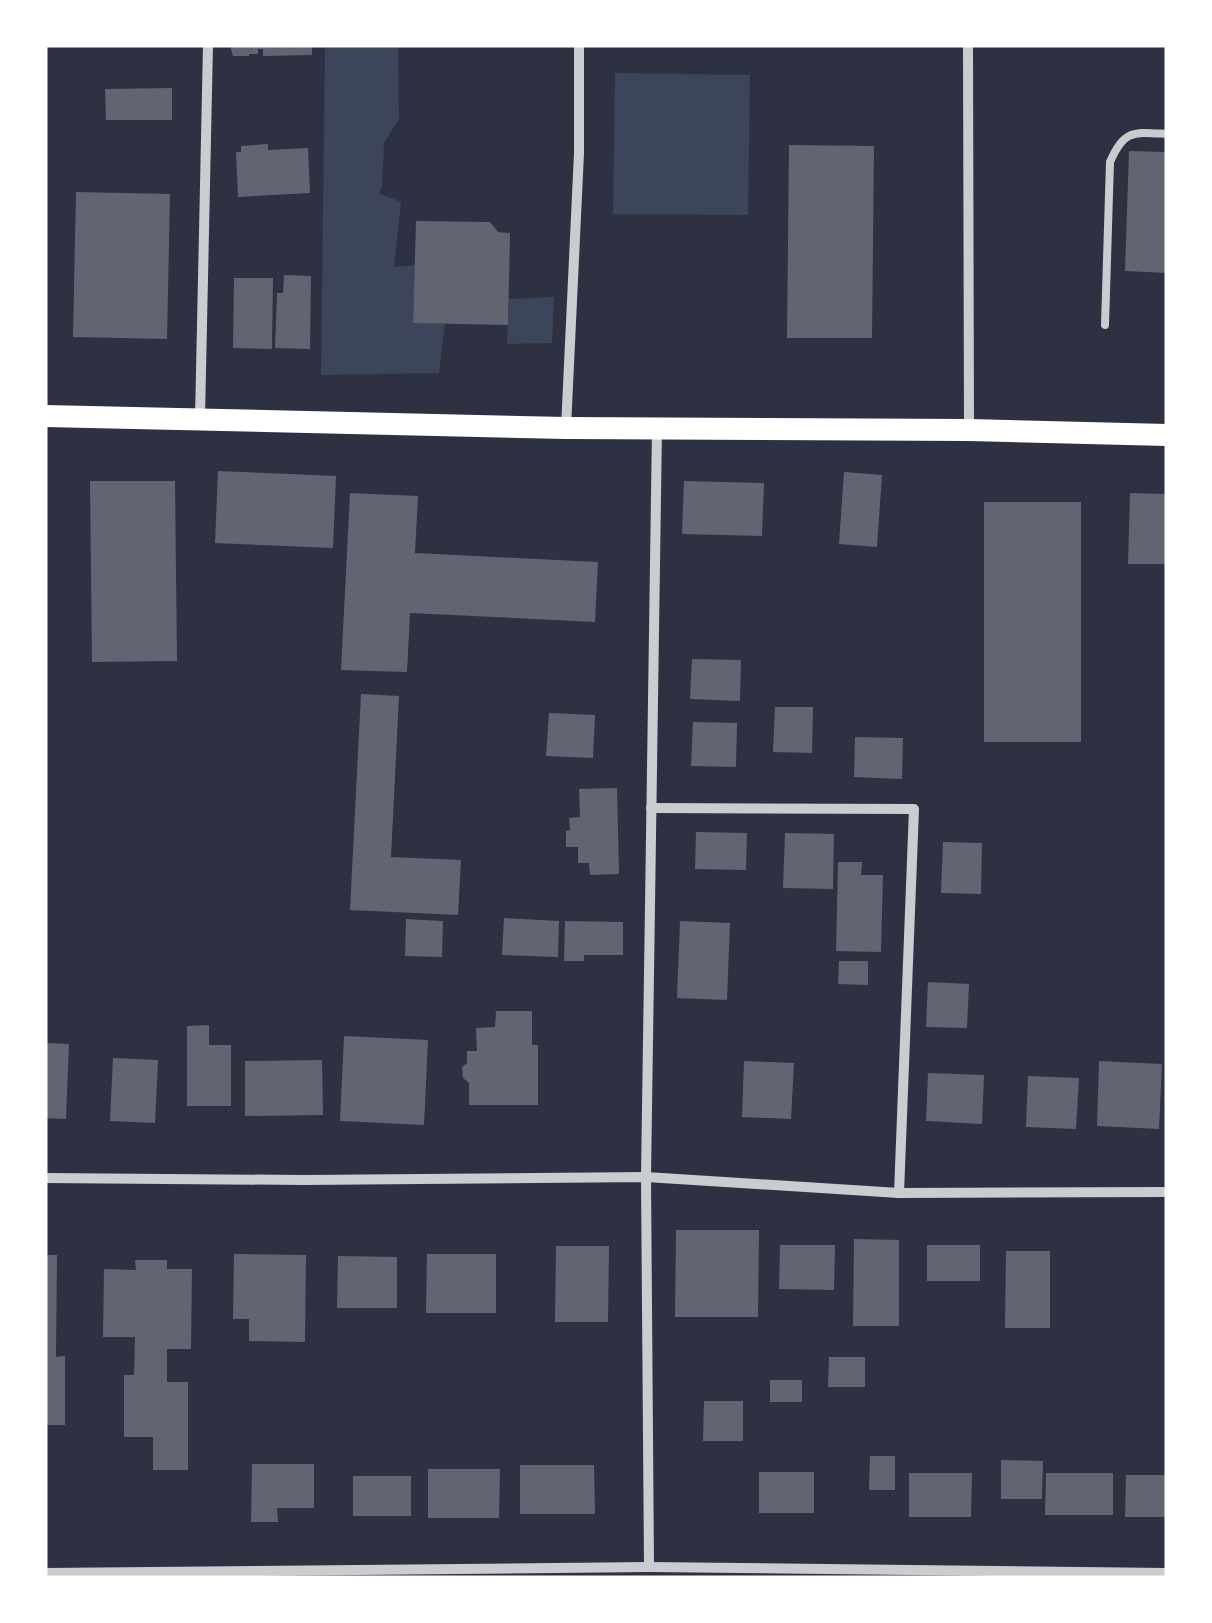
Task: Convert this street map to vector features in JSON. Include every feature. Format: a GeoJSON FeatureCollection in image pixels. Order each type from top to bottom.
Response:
{"type":"FeatureCollection","features":[{"type":"Feature","properties":{"kind":"main road"},"geometry":{"type":"LineString","coordinates":[[45,416],[566,428],[1167,435]]}},
{"type":"Feature","properties":{"kind":"street"},"geometry":{"type":"LineString","coordinates":[[200,418],[208,45]]}},
{"type":"Feature","properties":{"kind":"street"},"geometry":{"type":"LineString","coordinates":[[566,428],[579,45]]}},
{"type":"Feature","properties":{"kind":"street"},"geometry":{"type":"LineString","coordinates":[[968,45],[969,430]]}},
{"type":"Feature","properties":{"kind":"street"},"geometry":{"type":"LineString","coordinates":[[649,1567],[646,1177],[657,427]]}},
{"type":"Feature","properties":{"kind":"street"},"geometry":{"type":"LineString","coordinates":[[651,808],[914,809],[899,1193]]}},
{"type":"Feature","properties":{"kind":"street"},"geometry":{"type":"LineString","coordinates":[[45,1178],[646,1177],[899,1193],[1167,1192]]}},
{"type":"Feature","properties":{"kind":"street"},"geometry":{"type":"LineString","coordinates":[[45,1573],[492,1574],[649,1567],[800,1572],[1167,1573]]}},
{"type":"Feature","properties":{"kind":"lane"},"geometry":{"type":"LineString","coordinates":[[1105,325],[1110,162],[1118,142],[1129,134],[1167,134]]}},
{"type":"Feature","properties":{"kind":"shaded area"},"geometry":{"type":"Polygon","coordinates":[[[325,45],[398,45],[399,119],[384,143],[379,193],[401,202],[394,267],[415,265],[413,322],[445,324],[439,373],[321,375],[325,45]]]}},
{"type":"Feature","properties":{"kind":"shaded area"},"geometry":{"type":"Polygon","coordinates":[[[615,73],[750,75],[748,215],[613,214],[615,73]]]}},
{"type":"Feature","properties":{"kind":"shaded area"},"geometry":{"type":"Polygon","coordinates":[[[554,297],[552,343],[507,344],[509,299],[554,297]]]}},
{"type":"Feature","properties":{"kind":"building"},"geometry":{"type":"Polygon","coordinates":[[[230,45],[312,45],[312,55],[263,56],[263,49],[258,49],[258,54],[233,56],[230,45]]]}},
{"type":"Feature","properties":{"kind":"building"},"geometry":{"type":"Polygon","coordinates":[[[172,88],[172,120],[106,120],[105,89],[172,88]]]}},
{"type":"Feature","properties":{"kind":"building"},"geometry":{"type":"Polygon","coordinates":[[[268,144],[268,150],[308,148],[310,193],[238,197],[236,152],[241,152],[241,146],[268,144]]]}},
{"type":"Feature","properties":{"kind":"building"},"geometry":{"type":"Polygon","coordinates":[[[789,145],[874,146],[872,338],[787,338],[789,145]]]}},
{"type":"Feature","properties":{"kind":"building"},"geometry":{"type":"Polygon","coordinates":[[[1129,151],[1167,152],[1167,273],[1125,271],[1129,151]]]}},
{"type":"Feature","properties":{"kind":"building"},"geometry":{"type":"Polygon","coordinates":[[[76,192],[170,194],[167,339],[73,337],[76,192]]]}},
{"type":"Feature","properties":{"kind":"building"},"geometry":{"type":"Polygon","coordinates":[[[416,221],[490,222],[498,232],[510,233],[508,325],[413,323],[416,221]]]}},
{"type":"Feature","properties":{"kind":"building"},"geometry":{"type":"Polygon","coordinates":[[[284,275],[311,276],[310,349],[275,348],[277,293],[283,293],[284,275]]]}},
{"type":"Feature","properties":{"kind":"building"},"geometry":{"type":"Polygon","coordinates":[[[234,278],[273,278],[272,349],[233,348],[234,278]]]}},
{"type":"Feature","properties":{"kind":"building"},"geometry":{"type":"Polygon","coordinates":[[[218,471],[336,476],[333,548],[215,543],[218,471]]]}},
{"type":"Feature","properties":{"kind":"building"},"geometry":{"type":"Polygon","coordinates":[[[844,472],[882,475],[877,547],[839,544],[844,472]]]}},
{"type":"Feature","properties":{"kind":"building"},"geometry":{"type":"Polygon","coordinates":[[[90,481],[175,481],[177,661],[92,662],[90,481]]]}},
{"type":"Feature","properties":{"kind":"building"},"geometry":{"type":"Polygon","coordinates":[[[684,481],[764,483],[762,536],[682,534],[684,481]]]}},
{"type":"Feature","properties":{"kind":"building"},"geometry":{"type":"Polygon","coordinates":[[[350,493],[418,496],[415,553],[598,562],[595,622],[410,613],[407,672],[341,670],[350,493]]]}},
{"type":"Feature","properties":{"kind":"building"},"geometry":{"type":"Polygon","coordinates":[[[1130,493],[1167,494],[1167,564],[1128,564],[1130,493]]]}},
{"type":"Feature","properties":{"kind":"building"},"geometry":{"type":"Polygon","coordinates":[[[984,502],[1081,502],[1081,742],[984,742],[984,502]]]}},
{"type":"Feature","properties":{"kind":"building"},"geometry":{"type":"Polygon","coordinates":[[[692,659],[741,660],[740,701],[690,699],[692,659]]]}},
{"type":"Feature","properties":{"kind":"building"},"geometry":{"type":"Polygon","coordinates":[[[361,694],[399,696],[391,857],[461,860],[458,915],[350,910],[361,694]]]}},
{"type":"Feature","properties":{"kind":"building"},"geometry":{"type":"Polygon","coordinates":[[[775,707],[813,707],[812,753],[773,752],[775,707]]]}},
{"type":"Feature","properties":{"kind":"building"},"geometry":{"type":"Polygon","coordinates":[[[549,713],[595,715],[593,758],[546,756],[549,713]]]}},
{"type":"Feature","properties":{"kind":"building"},"geometry":{"type":"Polygon","coordinates":[[[693,722],[737,723],[736,767],[691,766],[693,722]]]}},
{"type":"Feature","properties":{"kind":"building"},"geometry":{"type":"Polygon","coordinates":[[[855,737],[903,738],[902,779],[854,777],[855,737]]]}},
{"type":"Feature","properties":{"kind":"building"},"geometry":{"type":"Polygon","coordinates":[[[617,788],[619,874],[590,875],[589,863],[578,863],[578,847],[566,847],[569,818],[580,817],[579,789],[617,788]]]}},
{"type":"Feature","properties":{"kind":"building"},"geometry":{"type":"Polygon","coordinates":[[[696,832],[747,833],[746,870],[695,869],[696,832]]]}},
{"type":"Feature","properties":{"kind":"building"},"geometry":{"type":"Polygon","coordinates":[[[785,833],[834,834],[833,889],[783,888],[785,833]]]}},
{"type":"Feature","properties":{"kind":"building"},"geometry":{"type":"Polygon","coordinates":[[[943,842],[982,843],[981,894],[941,893],[943,842]]]}},
{"type":"Feature","properties":{"kind":"building"},"geometry":{"type":"Polygon","coordinates":[[[838,862],[862,862],[861,875],[883,875],[881,952],[836,951],[838,862]]]}},
{"type":"Feature","properties":{"kind":"building"},"geometry":{"type":"Polygon","coordinates":[[[504,918],[559,921],[558,957],[502,955],[504,918]]]}},
{"type":"Feature","properties":{"kind":"building"},"geometry":{"type":"Polygon","coordinates":[[[406,919],[443,921],[442,957],[405,956],[406,919]]]}},
{"type":"Feature","properties":{"kind":"building"},"geometry":{"type":"Polygon","coordinates":[[[565,921],[623,922],[623,955],[584,955],[584,961],[564,961],[565,921]]]}},
{"type":"Feature","properties":{"kind":"building"},"geometry":{"type":"Polygon","coordinates":[[[680,921],[730,923],[727,1000],[677,998],[680,921]]]}},
{"type":"Feature","properties":{"kind":"building"},"geometry":{"type":"Polygon","coordinates":[[[839,961],[868,961],[868,985],[838,984],[839,961]]]}},
{"type":"Feature","properties":{"kind":"building"},"geometry":{"type":"Polygon","coordinates":[[[928,982],[969,984],[967,1028],[926,1027],[928,982]]]}},
{"type":"Feature","properties":{"kind":"building"},"geometry":{"type":"Polygon","coordinates":[[[496,1011],[532,1011],[532,1045],[538,1045],[538,1105],[469,1105],[469,1083],[463,1078],[462,1067],[467,1063],[467,1051],[477,1051],[476,1028],[495,1027],[496,1011]]]}},
{"type":"Feature","properties":{"kind":"building"},"geometry":{"type":"Polygon","coordinates":[[[209,1025],[209,1045],[231,1045],[231,1106],[187,1106],[187,1026],[209,1025]]]}},
{"type":"Feature","properties":{"kind":"building"},"geometry":{"type":"Polygon","coordinates":[[[344,1036],[428,1040],[424,1125],[340,1121],[344,1036]]]}},
{"type":"Feature","properties":{"kind":"building"},"geometry":{"type":"Polygon","coordinates":[[[45,1043],[69,1044],[66,1119],[45,1118],[45,1043]]]}},
{"type":"Feature","properties":{"kind":"building"},"geometry":{"type":"Polygon","coordinates":[[[113,1058],[158,1060],[155,1123],[110,1121],[113,1058]]]}},
{"type":"Feature","properties":{"kind":"building"},"geometry":{"type":"Polygon","coordinates":[[[322,1060],[323,1115],[245,1116],[245,1061],[322,1060]]]}},
{"type":"Feature","properties":{"kind":"building"},"geometry":{"type":"Polygon","coordinates":[[[744,1061],[794,1063],[791,1119],[742,1117],[744,1061]]]}},
{"type":"Feature","properties":{"kind":"building"},"geometry":{"type":"Polygon","coordinates":[[[1099,1061],[1162,1064],[1159,1129],[1097,1126],[1099,1061]]]}},
{"type":"Feature","properties":{"kind":"building"},"geometry":{"type":"Polygon","coordinates":[[[928,1073],[984,1075],[982,1124],[926,1121],[928,1073]]]}},
{"type":"Feature","properties":{"kind":"building"},"geometry":{"type":"Polygon","coordinates":[[[1028,1076],[1079,1078],[1076,1129],[1026,1127],[1028,1076]]]}},
{"type":"Feature","properties":{"kind":"building"},"geometry":{"type":"Polygon","coordinates":[[[676,1230],[759,1230],[758,1317],[675,1317],[676,1230]]]}},
{"type":"Feature","properties":{"kind":"building"},"geometry":{"type":"Polygon","coordinates":[[[854,1239],[899,1240],[899,1326],[853,1326],[854,1239]]]}},
{"type":"Feature","properties":{"kind":"building"},"geometry":{"type":"Polygon","coordinates":[[[780,1245],[835,1245],[834,1290],[779,1289],[780,1245]]]}},
{"type":"Feature","properties":{"kind":"building"},"geometry":{"type":"Polygon","coordinates":[[[927,1245],[980,1245],[980,1281],[927,1281],[927,1245]]]}},
{"type":"Feature","properties":{"kind":"building"},"geometry":{"type":"Polygon","coordinates":[[[556,1246],[609,1246],[608,1322],[555,1322],[556,1246]]]}},
{"type":"Feature","properties":{"kind":"building"},"geometry":{"type":"Polygon","coordinates":[[[1006,1251],[1050,1251],[1050,1328],[1005,1328],[1006,1251]]]}},
{"type":"Feature","properties":{"kind":"building"},"geometry":{"type":"Polygon","coordinates":[[[234,1254],[306,1255],[305,1342],[249,1341],[249,1319],[233,1319],[234,1254]]]}},
{"type":"Feature","properties":{"kind":"building"},"geometry":{"type":"Polygon","coordinates":[[[427,1254],[496,1254],[496,1313],[426,1313],[427,1254]]]}},
{"type":"Feature","properties":{"kind":"building"},"geometry":{"type":"Polygon","coordinates":[[[45,1255],[57,1255],[56,1357],[65,1356],[65,1425],[45,1425],[45,1255]]]}},
{"type":"Feature","properties":{"kind":"building"},"geometry":{"type":"Polygon","coordinates":[[[338,1256],[397,1257],[397,1308],[337,1308],[338,1256]]]}},
{"type":"Feature","properties":{"kind":"building"},"geometry":{"type":"Polygon","coordinates":[[[135,1260],[167,1260],[167,1269],[192,1269],[191,1349],[167,1349],[167,1382],[188,1382],[188,1470],[153,1470],[153,1437],[124,1437],[124,1375],[134,1375],[135,1337],[103,1337],[104,1269],[136,1270],[135,1260]]]}},
{"type":"Feature","properties":{"kind":"building"},"geometry":{"type":"Polygon","coordinates":[[[829,1357],[865,1357],[865,1387],[828,1387],[829,1357]]]}},
{"type":"Feature","properties":{"kind":"building"},"geometry":{"type":"Polygon","coordinates":[[[770,1380],[802,1380],[802,1402],[770,1402],[770,1380]]]}},
{"type":"Feature","properties":{"kind":"building"},"geometry":{"type":"Polygon","coordinates":[[[704,1401],[743,1401],[743,1441],[703,1441],[704,1401]]]}},
{"type":"Feature","properties":{"kind":"building"},"geometry":{"type":"Polygon","coordinates":[[[870,1456],[895,1456],[895,1490],[869,1490],[870,1456]]]}},
{"type":"Feature","properties":{"kind":"building"},"geometry":{"type":"Polygon","coordinates":[[[1001,1460],[1043,1461],[1042,1499],[1001,1499],[1001,1460]]]}},
{"type":"Feature","properties":{"kind":"building"},"geometry":{"type":"Polygon","coordinates":[[[252,1464],[314,1464],[314,1508],[277,1508],[278,1522],[251,1522],[252,1464]]]}},
{"type":"Feature","properties":{"kind":"building"},"geometry":{"type":"Polygon","coordinates":[[[520,1465],[594,1465],[595,1514],[520,1514],[520,1465]]]}},
{"type":"Feature","properties":{"kind":"building"},"geometry":{"type":"Polygon","coordinates":[[[428,1469],[500,1469],[499,1518],[428,1518],[428,1469]]]}},
{"type":"Feature","properties":{"kind":"building"},"geometry":{"type":"Polygon","coordinates":[[[759,1472],[814,1472],[814,1513],[759,1513],[759,1472]]]}},
{"type":"Feature","properties":{"kind":"building"},"geometry":{"type":"Polygon","coordinates":[[[909,1473],[972,1473],[971,1517],[909,1517],[909,1473]]]}},
{"type":"Feature","properties":{"kind":"building"},"geometry":{"type":"Polygon","coordinates":[[[1046,1473],[1113,1473],[1113,1515],[1045,1515],[1046,1473]]]}},
{"type":"Feature","properties":{"kind":"building"},"geometry":{"type":"Polygon","coordinates":[[[1126,1475],[1167,1475],[1167,1517],[1125,1517],[1126,1475]]]}},
{"type":"Feature","properties":{"kind":"building"},"geometry":{"type":"Polygon","coordinates":[[[353,1476],[411,1476],[411,1516],[353,1516],[353,1476]]]}}]}
